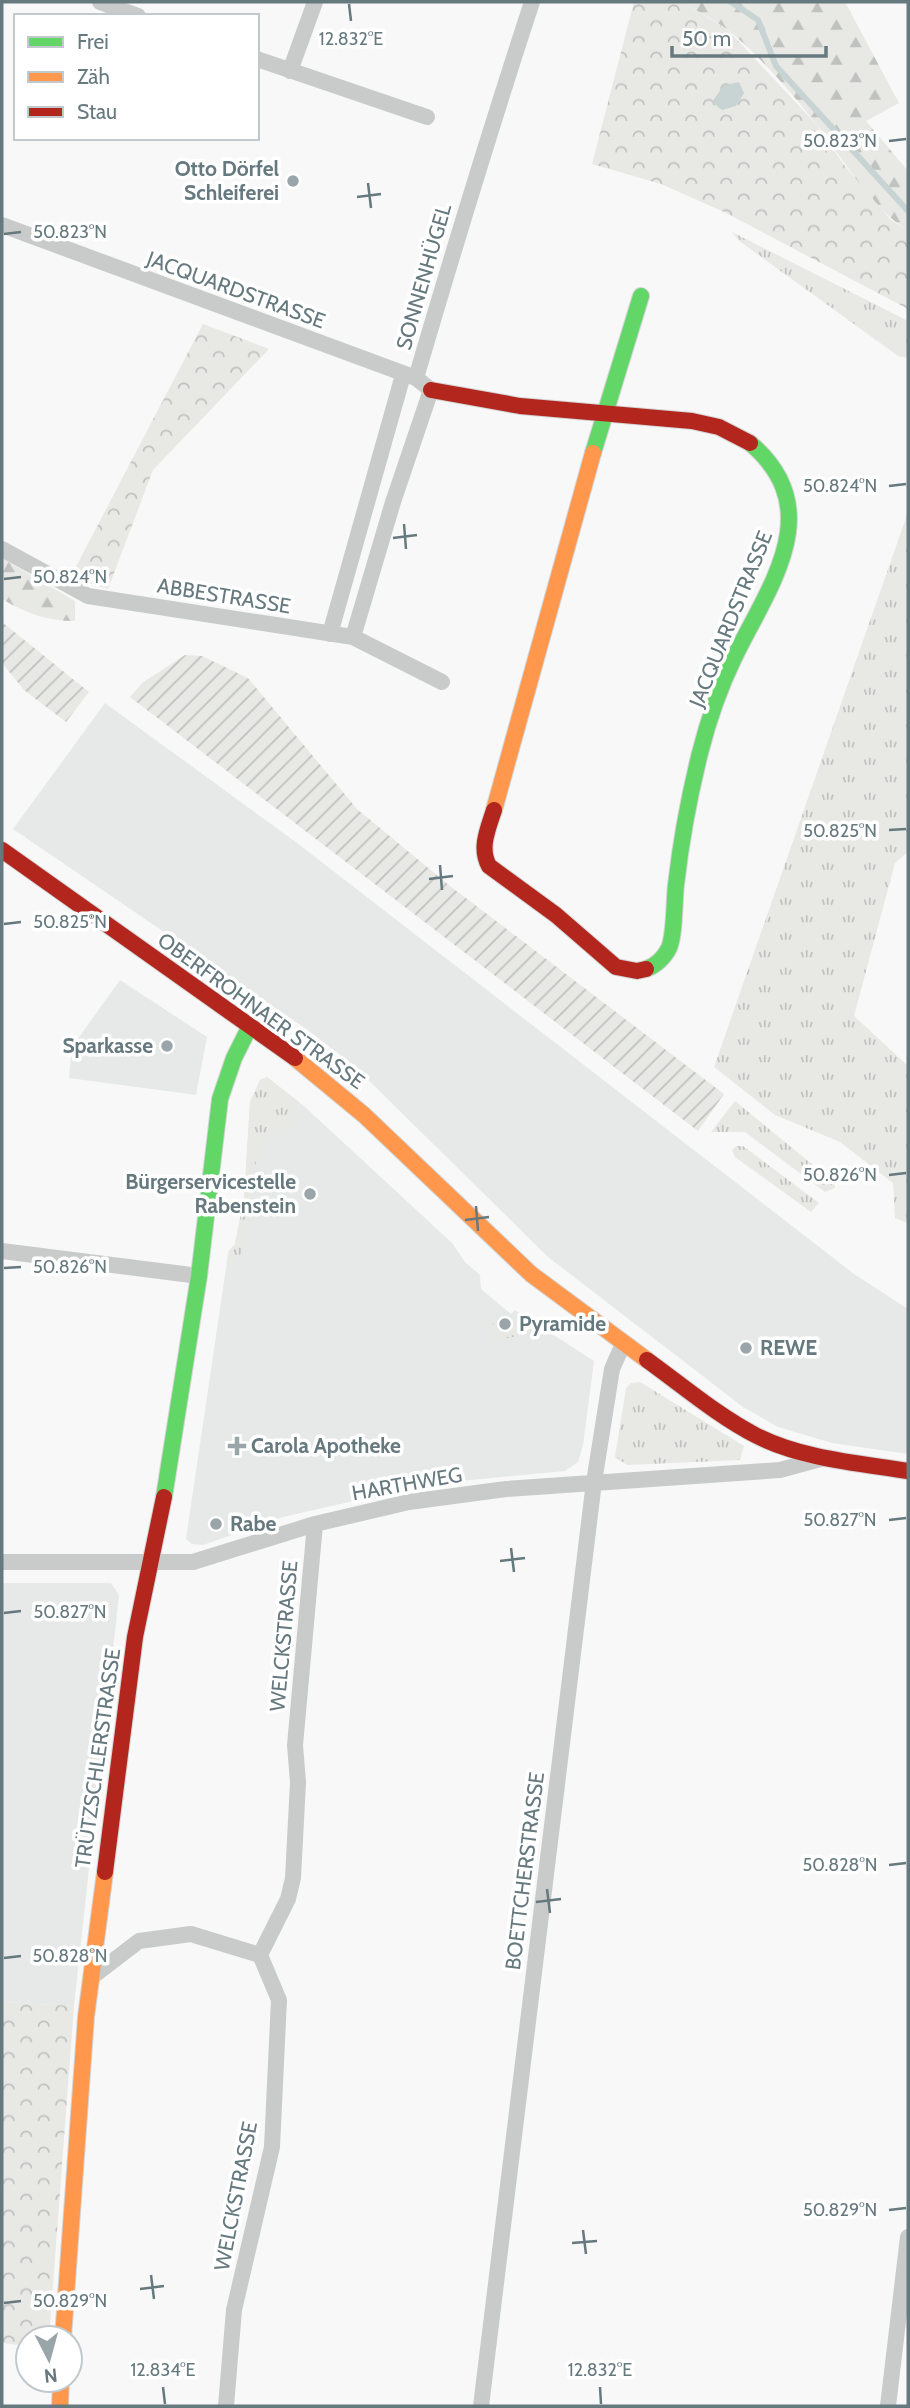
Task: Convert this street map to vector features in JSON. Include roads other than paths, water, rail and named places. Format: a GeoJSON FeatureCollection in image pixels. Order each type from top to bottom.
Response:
{"type":"FeatureCollection","features":[{"type":"Feature","properties":{"kind":"street"},"geometry":{"type":"LineString","coordinates":[[100,2],[133,14]]}},
{"type":"Feature","properties":{"kind":"street"},"geometry":{"type":"LineString","coordinates":[[290,71],[315,2]]}},
{"type":"Feature","properties":{"kind":"street","name":"SONNENHÜGEL"},"geometry":{"type":"LineString","coordinates":[[330,634],[409,376],[532,2]]}},
{"type":"Feature","properties":{"kind":"street"},"geometry":{"type":"LineString","coordinates":[[259,61],[427,117]]}},
{"type":"Feature","properties":{"kind":"street","name":"JACQUARDSTRASSE"},"geometry":{"type":"LineString","coordinates":[[2,225],[409,376]]}},
{"type":"Feature","properties":{"kind":"street","name":"JACQUARDSTRASSE"},"geometry":{"type":"LineString","coordinates":[[431,390],[478,402],[604,414],[669,418],[717,426],[750,440],[772,462],[787,490],[790,533],[773,582],[720,691],[686,814],[669,948],[655,966],[637,971],[616,967],[556,915],[489,866],[484,857],[484,844],[526,704],[604,414],[641,296]]}},
{"type":"Feature","properties":{"kind":"street","name":"SONNENHÜGEL"},"geometry":{"type":"LineString","coordinates":[[409,376],[431,390]]}},
{"type":"Feature","properties":{"kind":"street"},"geometry":{"type":"LineString","coordinates":[[353,638],[393,502],[431,390]]}},
{"type":"Feature","properties":{"kind":"street","name":"ABBESTRASSE"},"geometry":{"type":"LineString","coordinates":[[2,549],[88,596],[353,638],[442,682]]}},
{"type":"Feature","properties":{"kind":"street","name":"OBERFROHNAER STRASSE"},"geometry":{"type":"LineString","coordinates":[[2,850],[352,1102],[444,1194],[532,1274],[590,1322],[734,1421],[771,1443],[824,1458],[908,1471]]}},
{"type":"Feature","properties":{"kind":"street","name":"TRÜTZSCHLERSTRASSE"},"geometry":{"type":"LineString","coordinates":[[64,2324],[86,2017],[135,1637],[152,1563],[199,1276],[220,1100],[234,1058],[250,1026]]}},
{"type":"Feature","properties":{"kind":"street"},"geometry":{"type":"LineString","coordinates":[[2,1251],[199,1276]]}},
{"type":"Feature","properties":{"kind":"street","name":"BOETTCHERSTRASSE"},"geometry":{"type":"LineString","coordinates":[[481,2406],[594,1482],[612,1368],[624,1344]]}},
{"type":"Feature","properties":{"kind":"street","name":"HARTHWEG"},"geometry":{"type":"LineString","coordinates":[[2,1562],[193,1562],[315,1524],[408,1502],[594,1482],[780,1470],[824,1458]]}},
{"type":"Feature","properties":{"kind":"street","name":"WELCKSTRASSE"},"geometry":{"type":"LineString","coordinates":[[226,2406],[234,2310],[272,2147],[279,2000],[260,1955],[288,1899],[293,1878],[298,1782],[295,1745],[315,1524]]}},
{"type":"Feature","properties":{"kind":"street"},"geometry":{"type":"LineString","coordinates":[[92,1977],[139,1941],[152,1939],[191,1934],[260,1955]]}},
{"type":"Feature","properties":{"kind":"street"},"geometry":{"type":"LineString","coordinates":[[888,2406],[908,2237]]}},
{"type":"Feature","properties":{"kind":"waterway"},"geometry":{"type":"LineString","coordinates":[[731,2],[758,20],[776,66],[908,211]]}},
{"type":"Feature","properties":{"kind":"place","name":"Otto Dörfel Schleiferei"},"geometry":{"type":"Point","coordinates":[293,181]}},
{"type":"Feature","properties":{"kind":"place","name":"Sparkasse"},"geometry":{"type":"Point","coordinates":[167,1046]}},
{"type":"Feature","properties":{"kind":"place","name":"Bürgerservicestelle Rabenstein"},"geometry":{"type":"Point","coordinates":[310,1194]}},
{"type":"Feature","properties":{"kind":"place","name":"Pyramide"},"geometry":{"type":"Point","coordinates":[505,1324]}},
{"type":"Feature","properties":{"kind":"place","name":"REWE"},"geometry":{"type":"Point","coordinates":[746,1348]}},
{"type":"Feature","properties":{"kind":"place","name":"Carola Apotheke"},"geometry":{"type":"Point","coordinates":[237,1446]}},
{"type":"Feature","properties":{"kind":"place","name":"Rabe"},"geometry":{"type":"Point","coordinates":[216,1524]}}]}
